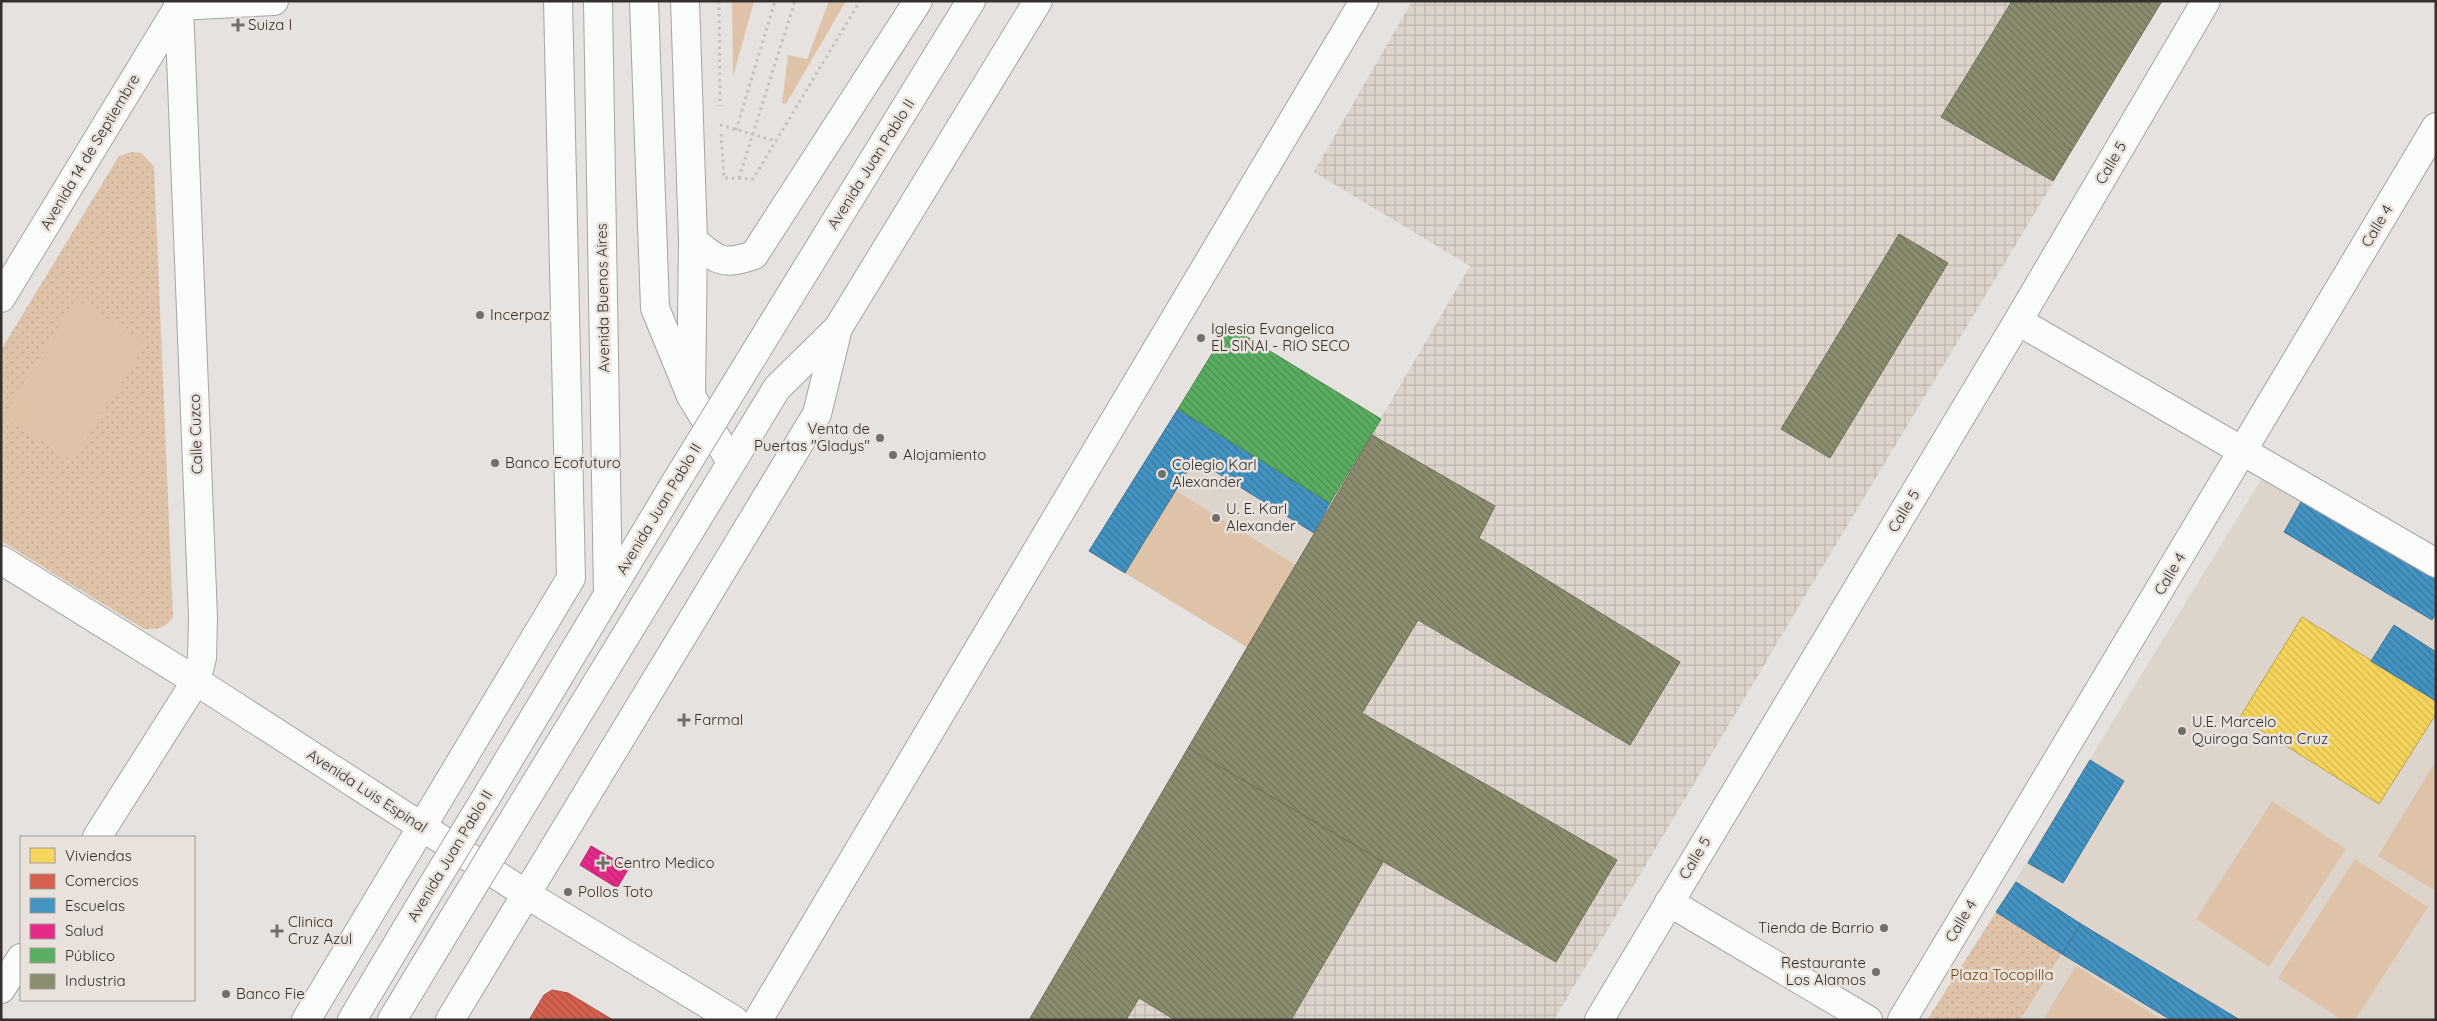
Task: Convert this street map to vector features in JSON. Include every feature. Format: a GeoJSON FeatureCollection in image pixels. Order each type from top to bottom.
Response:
{"type":"FeatureCollection","features":[{"type":"Feature","properties":{"kind":"main road"},"geometry":{"type":"LineString","coordinates":[[178,4],[274,1]]}},
{"type":"Feature","properties":{"kind":"main road"},"geometry":{"type":"LineString","coordinates":[[306,1020],[571,578],[558,1]]}},
{"type":"Feature","properties":{"kind":"main road","name":"Avenida Buenos Aires"},"geometry":{"type":"LineString","coordinates":[[598,1],[608,594]]}},
{"type":"Feature","properties":{"kind":"main road"},"geometry":{"type":"LineString","coordinates":[[644,1],[655,308],[691,396],[731,462]]}},
{"type":"Feature","properties":{"kind":"main road"},"geometry":{"type":"LineString","coordinates":[[685,1],[693,240],[691,396]]}},
{"type":"Feature","properties":{"kind":"main road"},"geometry":{"type":"LineString","coordinates":[[693,240],[711,256],[733,263],[754,255],[918,1]]}},
{"type":"Feature","properties":{"kind":"main road","name":"Avenida Juan Pablo II"},"geometry":{"type":"LineString","coordinates":[[352,1020],[677,480],[971,1]]}},
{"type":"Feature","properties":{"kind":"main road"},"geometry":{"type":"LineString","coordinates":[[392,1020],[777,388],[838,328],[1038,1]]}},
{"type":"Feature","properties":{"kind":"main road"},"geometry":{"type":"LineString","coordinates":[[758,1020],[1364,1]]}},
{"type":"Feature","properties":{"kind":"main road","name":"Calle 5"},"geometry":{"type":"LineString","coordinates":[[1599,1020],[2018,321],[2206,1]]}},
{"type":"Feature","properties":{"kind":"main road","name":"Avenida 14 de Septiembre"},"geometry":{"type":"LineString","coordinates":[[1,298],[178,4]]}},
{"type":"Feature","properties":{"kind":"main road","name":"Calle Cuzco"},"geometry":{"type":"LineString","coordinates":[[98,836],[196,681],[202,658],[203,617],[178,4]]}},
{"type":"Feature","properties":{"kind":"main road","name":"Calle 4"},"geometry":{"type":"LineString","coordinates":[[1902,1020],[2436,127]]}},
{"type":"Feature","properties":{"kind":"main road"},"geometry":{"type":"LineString","coordinates":[[2018,321],[2242,453],[2436,563]]}},
{"type":"Feature","properties":{"kind":"main road"},"geometry":{"type":"LineString","coordinates":[[450,1020],[817,414],[838,328]]}},
{"type":"Feature","properties":{"kind":"main road","name":"Avenida Luis Espinal"},"geometry":{"type":"LineString","coordinates":[[1,560],[196,681],[526,894],[734,1020]]}},
{"type":"Feature","properties":{"kind":"main road"},"geometry":{"type":"LineString","coordinates":[[1669,902],[1868,1020]]}},
{"type":"Feature","properties":{"kind":"main road"},"geometry":{"type":"LineString","coordinates":[[1,989],[20,960]]}},
{"type":"Feature","properties":{"kind":"path"},"geometry":{"type":"LineString","coordinates":[[719,1],[720,125],[724,178],[753,179],[860,1]]}},
{"type":"Feature","properties":{"kind":"path"},"geometry":{"type":"LineString","coordinates":[[736,130],[775,1]]}},
{"type":"Feature","properties":{"kind":"path"},"geometry":{"type":"LineString","coordinates":[[739,178],[795,1]]}},
{"type":"Feature","properties":{"kind":"path"},"geometry":{"type":"LineString","coordinates":[[720,125],[776,141]]}},
{"type":"Feature","properties":{"kind":"shaded area"},"geometry":{"type":"Polygon","coordinates":[[[1412,1],[2162,1],[1808,591],[1554,1020],[1029,1020],[1470,266],[1314,172],[1412,1]]]}},
{"type":"Feature","properties":{"kind":"shaded area","name":"U. E. Karl Alexander"},"geometry":{"type":"Polygon","coordinates":[[[1178,409],[1330,503],[1247,647],[1089,551],[1178,409]]]}},
{"type":"Feature","properties":{"kind":"shaded area"},"geometry":{"type":"Polygon","coordinates":[[[2262,478],[2436,578],[2436,1020],[2020,1020],[2062,955],[1996,912],[2262,478]]]}},
{"type":"Feature","properties":{"kind":"green space"},"geometry":{"type":"Polygon","coordinates":[[[732,1],[754,1],[733,77],[732,1]]]}},
{"type":"Feature","properties":{"kind":"green space"},"geometry":{"type":"Polygon","coordinates":[[[829,1],[846,1],[786,104],[782,103],[788,55],[807,59],[829,1]]]}},
{"type":"Feature","properties":{"kind":"green space"},"geometry":{"type":"Polygon","coordinates":[[[131,152],[141,153],[154,166],[173,617],[164,626],[153,629],[144,629],[1,541],[1,350],[119,156],[131,152]]]}},
{"type":"Feature","properties":{"kind":"green space"},"geometry":{"type":"Polygon","coordinates":[[[76,299],[146,343],[73,461],[3,417],[76,299]]]}},
{"type":"Feature","properties":{"kind":"green space"},"geometry":{"type":"Polygon","coordinates":[[[1176,491],[1296,565],[1247,647],[1125,573],[1176,491]]]}},
{"type":"Feature","properties":{"kind":"green space"},"geometry":{"type":"Polygon","coordinates":[[[2436,761],[2436,891],[2378,856],[2436,761]]]}},
{"type":"Feature","properties":{"kind":"green space"},"geometry":{"type":"Polygon","coordinates":[[[2272,801],[2346,849],[2269,967],[2196,919],[2272,801]]]}},
{"type":"Feature","properties":{"kind":"green space"},"geometry":{"type":"Polygon","coordinates":[[[2355,859],[2428,907],[2355,1020],[2342,1020],[2278,978],[2355,859]]]}},
{"type":"Feature","properties":{"kind":"green space","name":"Plaza Tocopilla"},"geometry":{"type":"Polygon","coordinates":[[[1996,912],[2062,954],[2020,1020],[1927,1020],[1996,912]]]}},
{"type":"Feature","properties":{"kind":"green space"},"geometry":{"type":"Polygon","coordinates":[[[2076,966],[2162,1020],[2043,1020],[2076,966]]]}},
{"type":"Feature","properties":{"kind":"building: Viviendas"},"geometry":{"type":"Polygon","coordinates":[[[2302,617],[2436,701],[2436,714],[2379,804],[2240,717],[2302,617]]]}},
{"type":"Feature","properties":{"kind":"building: Comercios"},"geometry":{"type":"Polygon","coordinates":[[[552,990],[568,993],[613,1020],[529,1020],[544,995],[552,990]]]}},
{"type":"Feature","properties":{"kind":"building: Escuelas"},"geometry":{"type":"Polygon","coordinates":[[[1178,409],[1330,503],[1314,533],[1195,459],[1125,573],[1089,551],[1178,409]]]}},
{"type":"Feature","properties":{"kind":"building: Escuelas"},"geometry":{"type":"Polygon","coordinates":[[[2302,500],[2436,578],[2436,613],[2432,620],[2284,532],[2302,500]]]}},
{"type":"Feature","properties":{"kind":"building: Escuelas"},"geometry":{"type":"Polygon","coordinates":[[[2394,625],[2436,652],[2436,701],[2371,661],[2394,625]]]}},
{"type":"Feature","properties":{"kind":"building: Escuelas"},"geometry":{"type":"Polygon","coordinates":[[[2090,760],[2124,781],[2063,883],[2028,863],[2090,760]]]}},
{"type":"Feature","properties":{"kind":"building: Escuelas"},"geometry":{"type":"Polygon","coordinates":[[[2016,882],[2081,924],[2062,954],[1996,912],[2016,882]]]}},
{"type":"Feature","properties":{"kind":"building: Escuelas"},"geometry":{"type":"Polygon","coordinates":[[[2081,924],[2240,1020],[2171,1020],[2062,954],[2081,924]]]}},
{"type":"Feature","properties":{"kind":"building: Salud"},"geometry":{"type":"Polygon","coordinates":[[[591,846],[629,868],[617,888],[580,865],[591,846]]]}},
{"type":"Feature","properties":{"kind":"building: Público","name":"Iglesia Evangelica EL SINAI - RIO SECO"},"geometry":{"type":"Polygon","coordinates":[[[1229,326],[1381,419],[1330,503],[1178,409],[1229,326]]]}},
{"type":"Feature","properties":{"kind":"building: Industria"},"geometry":{"type":"Polygon","coordinates":[[[2012,1],[2162,1],[2053,181],[1941,117],[2012,1]]]}},
{"type":"Feature","properties":{"kind":"building: Industria"},"geometry":{"type":"Polygon","coordinates":[[[1899,234],[1948,263],[1830,458],[1781,429],[1899,234]]]}},
{"type":"Feature","properties":{"kind":"building: Industria"},"geometry":{"type":"Polygon","coordinates":[[[1372,435],[1495,506],[1479,538],[1680,662],[1630,745],[1418,620],[1362,713],[1617,860],[1556,962],[1188,748],[1372,435]]]}},
{"type":"Feature","properties":{"kind":"building: Industria"},"geometry":{"type":"Polygon","coordinates":[[[1188,748],[1383,862],[1291,1020],[1175,1020],[1139,998],[1126,1020],[1029,1020],[1188,748]]]}},
{"type":"Feature","properties":{"kind":"place","name":"Suiza I"},"geometry":{"type":"Point","coordinates":[238,25]}},
{"type":"Feature","properties":{"kind":"place","name":"Incerpaz"},"geometry":{"type":"Point","coordinates":[480,315]}},
{"type":"Feature","properties":{"kind":"place","name":"Iglesia Evangelica EL SINAI - RIO SECO"},"geometry":{"type":"Point","coordinates":[1201,338]}},
{"type":"Feature","properties":{"kind":"place","name":"Venta de Puertas \"Gladys\""},"geometry":{"type":"Point","coordinates":[880,438]}},
{"type":"Feature","properties":{"kind":"place","name":"Alojamiento"},"geometry":{"type":"Point","coordinates":[893,455]}},
{"type":"Feature","properties":{"kind":"place","name":"Banco Ecofuturo"},"geometry":{"type":"Point","coordinates":[495,463]}},
{"type":"Feature","properties":{"kind":"place","name":"Colegio Karl Alexander"},"geometry":{"type":"Point","coordinates":[1162,474]}},
{"type":"Feature","properties":{"kind":"place","name":"U. E. Karl Alexander"},"geometry":{"type":"Point","coordinates":[1216,518]}},
{"type":"Feature","properties":{"kind":"place","name":"Farmal"},"geometry":{"type":"Point","coordinates":[684,720]}},
{"type":"Feature","properties":{"kind":"place","name":"U.E. Marcelo Quiroga Santa Cruz"},"geometry":{"type":"Point","coordinates":[2182,731]}},
{"type":"Feature","properties":{"kind":"place","name":"Centro Medico"},"geometry":{"type":"Point","coordinates":[603,863]}},
{"type":"Feature","properties":{"kind":"place","name":"Pollos Toto"},"geometry":{"type":"Point","coordinates":[568,892]}},
{"type":"Feature","properties":{"kind":"place","name":"Tienda de Barrio"},"geometry":{"type":"Point","coordinates":[1884,928]}},
{"type":"Feature","properties":{"kind":"place","name":"Clinica Cruz Azul"},"geometry":{"type":"Point","coordinates":[277,931]}},
{"type":"Feature","properties":{"kind":"place","name":"Restaurante Los Alamos"},"geometry":{"type":"Point","coordinates":[1876,972]}},
{"type":"Feature","properties":{"kind":"place","name":"Banco Fie"},"geometry":{"type":"Point","coordinates":[226,994]}}]}
